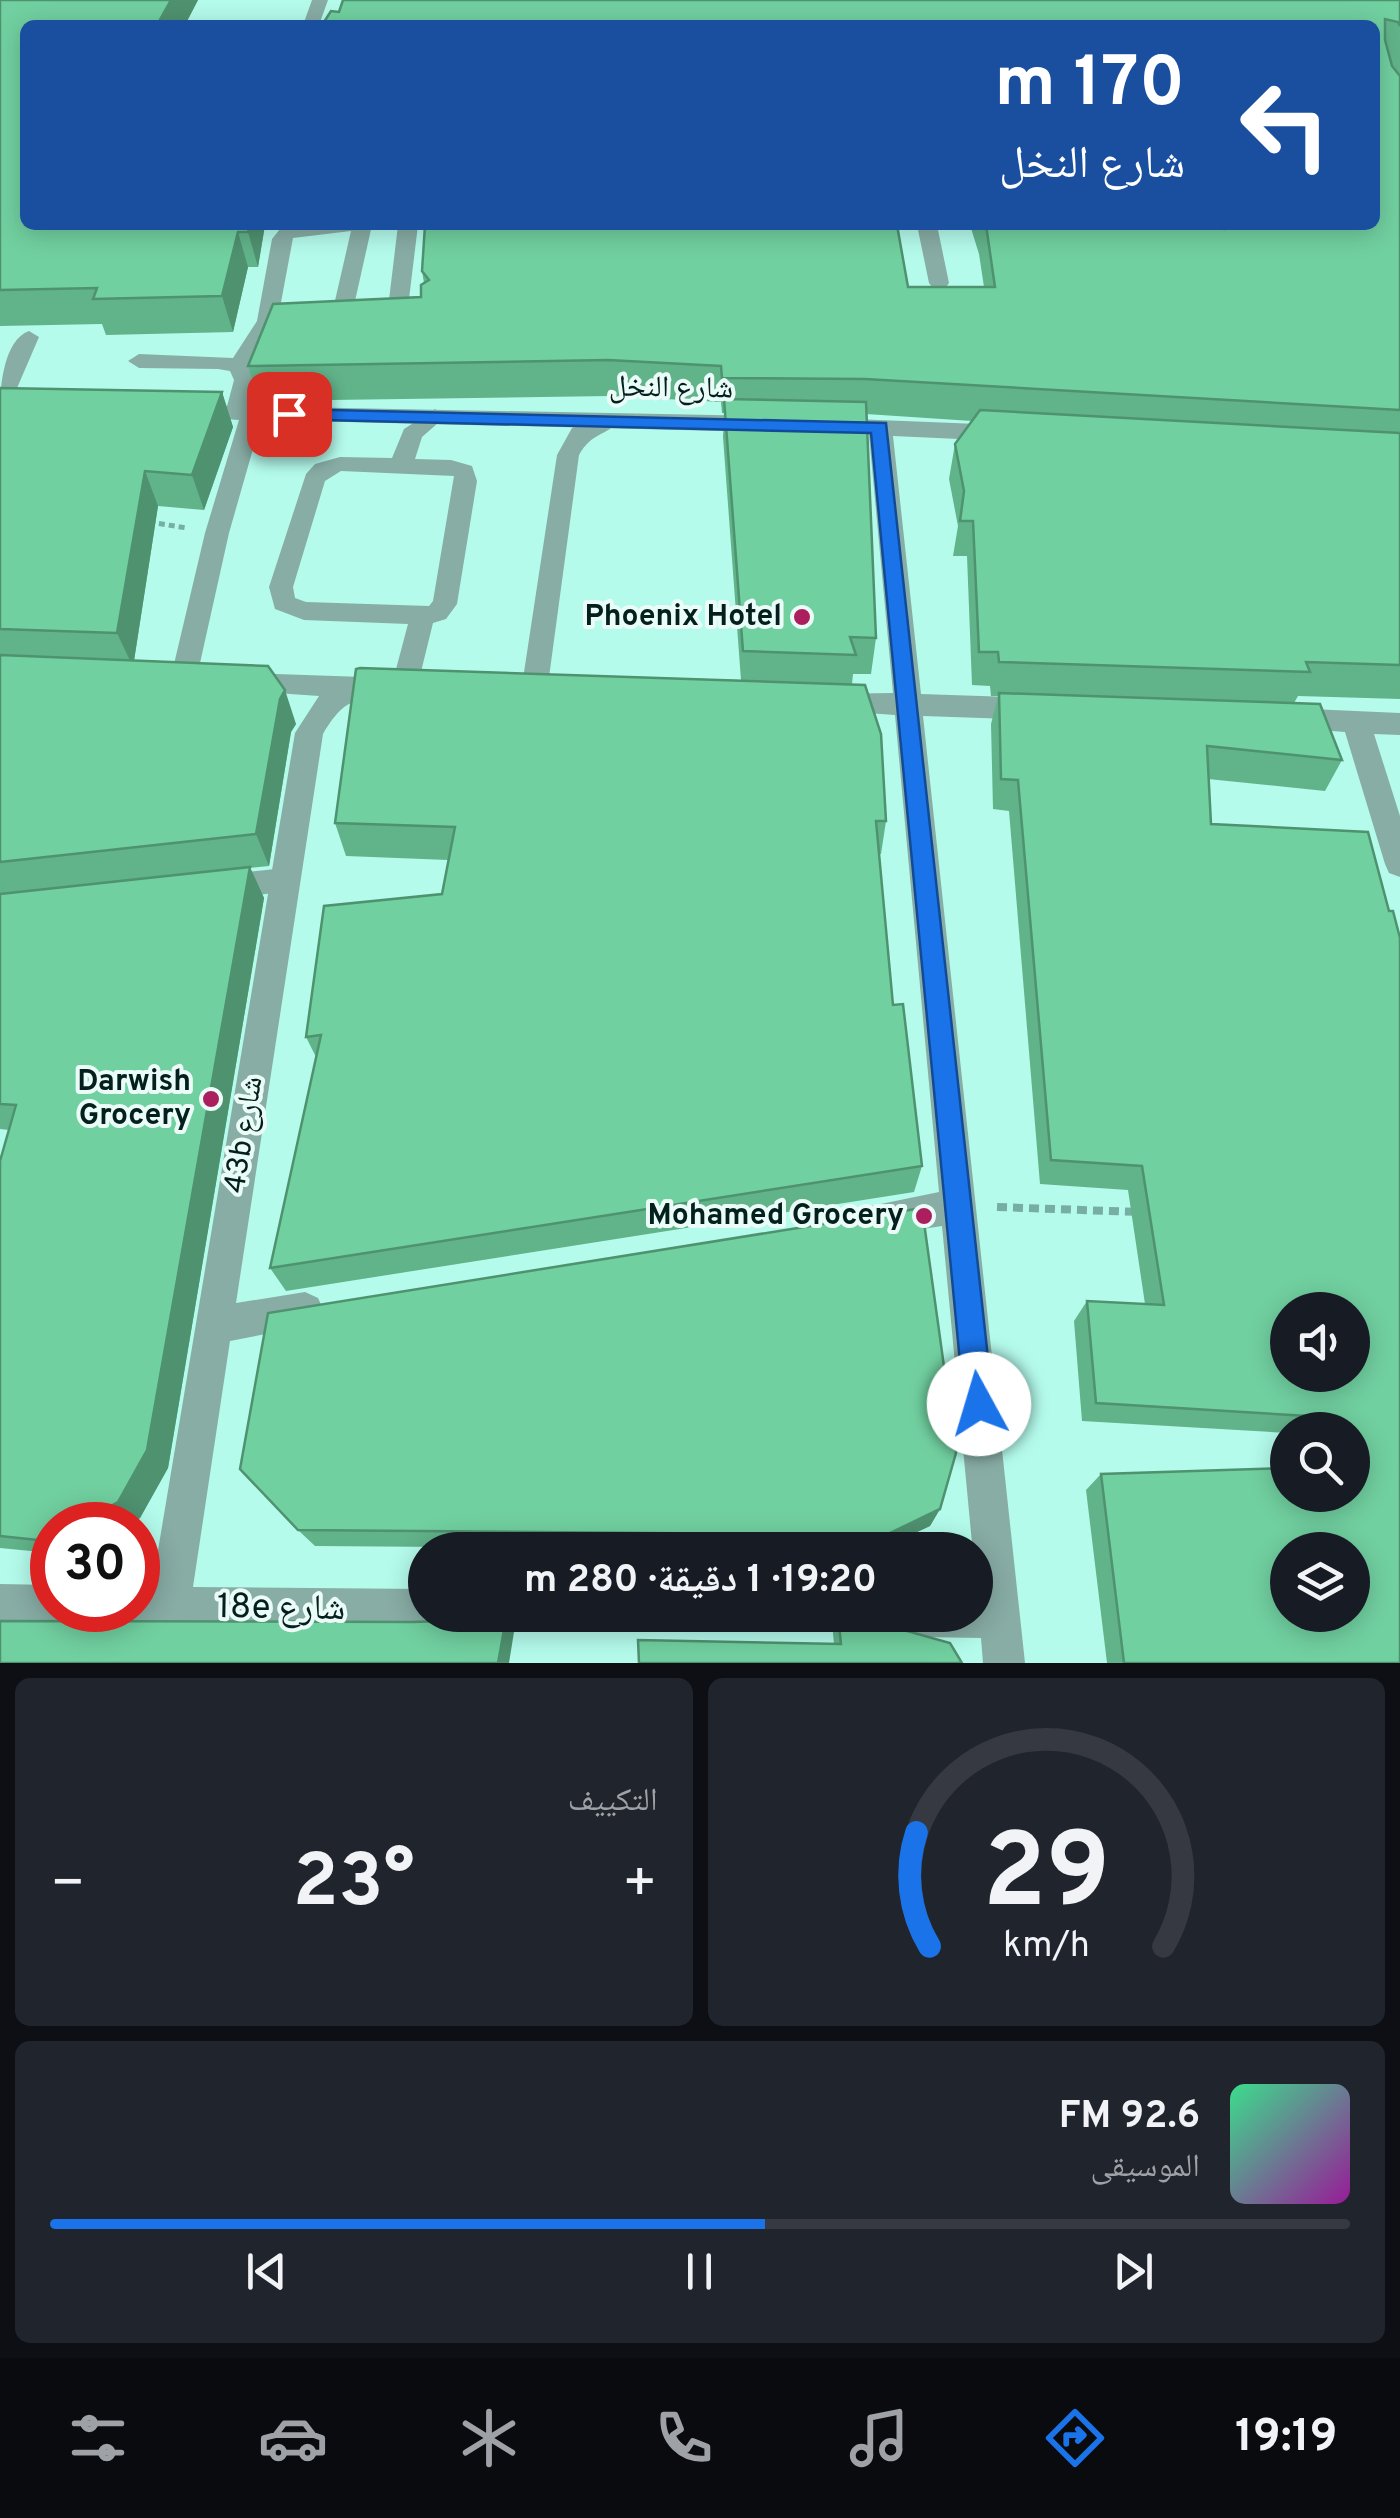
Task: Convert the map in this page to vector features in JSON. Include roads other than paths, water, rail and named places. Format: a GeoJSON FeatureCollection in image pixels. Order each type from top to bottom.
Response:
{"type":"FeatureCollection","features":[{"type":"Feature","properties":{"kind":"street","name":"شارع النخل"},"geometry":{"type":"LineString","coordinates":[[158,413],[609,420],[1030,435]]}},
{"type":"Feature","properties":{"kind":"street"},"geometry":{"type":"LineString","coordinates":[[880,428],[1004,1663]]}},
{"type":"Feature","properties":{"kind":"street"},"geometry":{"type":"LineString","coordinates":[[147,680],[441,689]]}},
{"type":"Feature","properties":{"kind":"street","name":"43b شارع"},"geometry":{"type":"LineString","coordinates":[[160,1575],[214,1325],[309,733],[326,705],[360,687]]}},
{"type":"Feature","properties":{"kind":"street"},"geometry":{"type":"LineString","coordinates":[[497,691],[544,693]]}},
{"type":"Feature","properties":{"kind":"street"},"geometry":{"type":"LineString","coordinates":[[810,701],[1064,710]]}},
{"type":"Feature","properties":{"kind":"street"},"geometry":{"type":"LineString","coordinates":[[1258,718],[1400,724]]}},
{"type":"Feature","properties":{"kind":"street"},"geometry":{"type":"LineString","coordinates":[[1356,722],[1400,864]]}},
{"type":"Feature","properties":{"kind":"street"},"geometry":{"type":"LineString","coordinates":[[841,1224],[959,1206]]}},
{"type":"Feature","properties":{"kind":"street"},"geometry":{"type":"LineString","coordinates":[[214,1325],[332,1306]]}},
{"type":"Feature","properties":{"kind":"street"},"geometry":{"type":"LineString","coordinates":[[0,1605],[30,1606]]}},
{"type":"Feature","properties":{"kind":"street","name":"18e شارع"},"geometry":{"type":"LineString","coordinates":[[160,1607],[408,1610]]}},
{"type":"Feature","properties":{"kind":"street"},"geometry":{"type":"LineString","coordinates":[[993,1616],[1000,1616]]}},
{"type":"Feature","properties":{"kind":"lane"},"geometry":{"type":"LineString","coordinates":[[239,366],[267,321],[282,239],[287,232],[306,230]]}},
{"type":"Feature","properties":{"kind":"lane"},"geometry":{"type":"LineString","coordinates":[[267,321],[343,310],[361,230]]}},
{"type":"Feature","properties":{"kind":"lane"},"geometry":{"type":"LineString","coordinates":[[407,230],[398,300],[411,311],[422,313]]}},
{"type":"Feature","properties":{"kind":"lane"},"geometry":{"type":"LineString","coordinates":[[928,230],[939,282]]}},
{"type":"Feature","properties":{"kind":"lane"},"geometry":{"type":"LineString","coordinates":[[7,408],[30,336]]}},
{"type":"Feature","properties":{"kind":"lane"},"geometry":{"type":"LineString","coordinates":[[139,361],[239,366]]}},
{"type":"Feature","properties":{"kind":"lane"},"geometry":{"type":"LineString","coordinates":[[203,682],[218,532],[244,414],[245,380],[239,366]]}},
{"type":"Feature","properties":{"kind":"lane"},"geometry":{"type":"LineString","coordinates":[[401,465],[412,434],[435,416]]}},
{"type":"Feature","properties":{"kind":"lane"},"geometry":{"type":"LineString","coordinates":[[544,693],[568,455],[580,433],[609,420]]}},
{"type":"Feature","properties":{"kind":"lane"},"geometry":{"type":"LineString","coordinates":[[340,464],[401,465],[451,467],[466,476],[445,604],[437,613],[422,616],[304,611],[284,603],[280,596],[318,473],[340,464]]}},
{"type":"Feature","properties":{"kind":"lane"},"geometry":{"type":"LineString","coordinates":[[404,688],[422,616]]}},
{"type":"Feature","properties":{"kind":"lane"},"geometry":{"type":"LineString","coordinates":[[189,891],[285,880]]}},
{"type":"Feature","properties":{"kind":"place","name":"Phoenix Hotel"},"geometry":{"type":"Point","coordinates":[802,617]}},
{"type":"Feature","properties":{"kind":"place","name":"Darwish Grocery"},"geometry":{"type":"Point","coordinates":[211,1099]}},
{"type":"Feature","properties":{"kind":"place","name":"Mohamed Grocery"},"geometry":{"type":"Point","coordinates":[924,1216]}}]}
